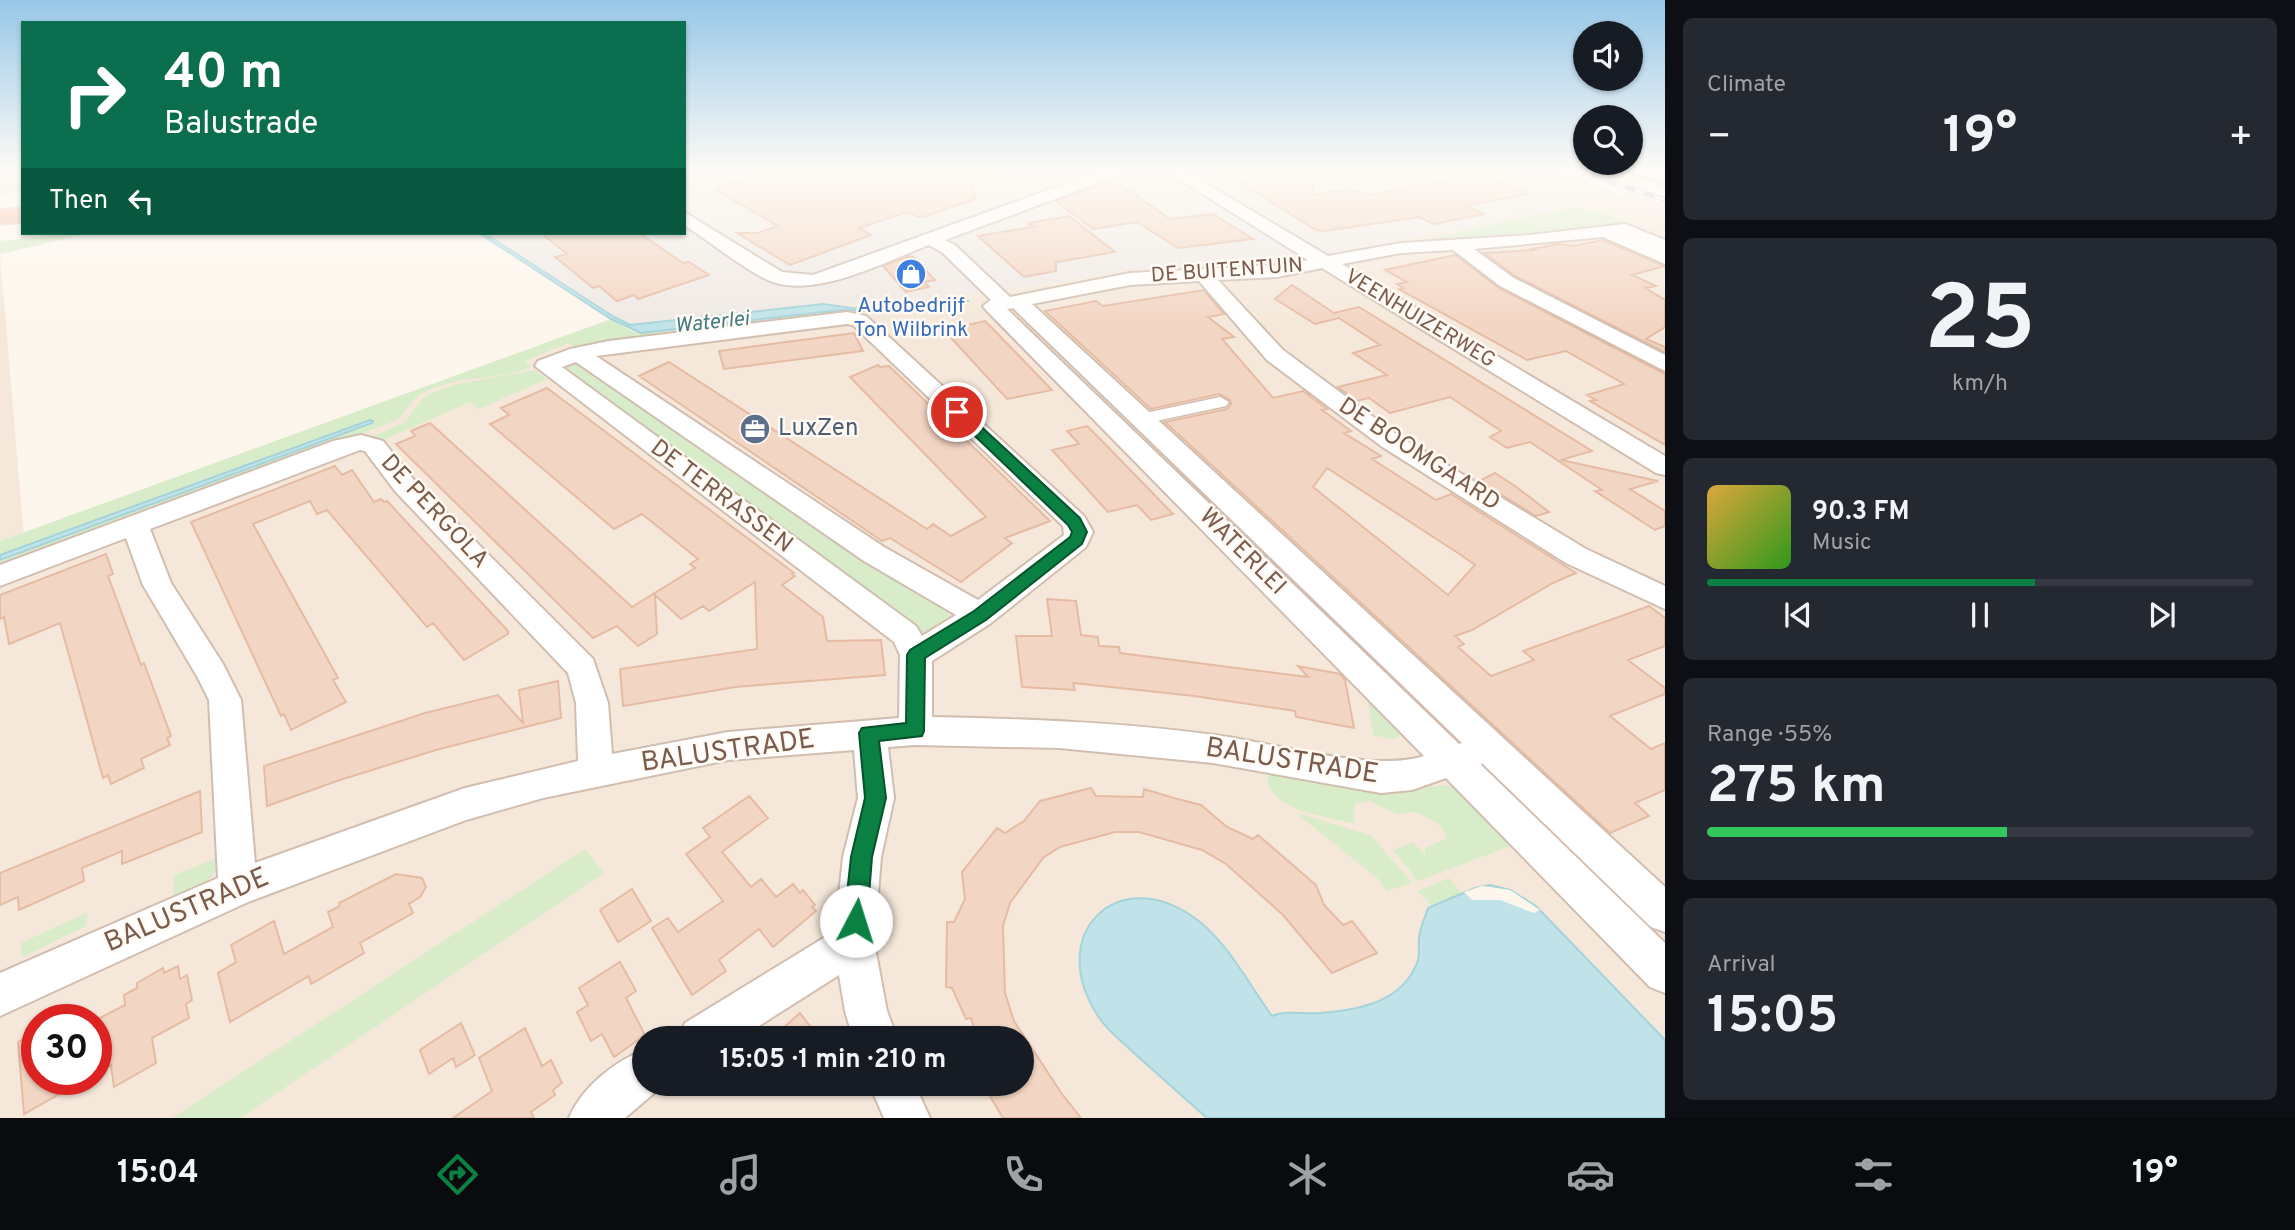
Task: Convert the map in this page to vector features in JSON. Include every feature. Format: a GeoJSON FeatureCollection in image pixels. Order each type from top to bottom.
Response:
{"type":"FeatureCollection","features":[{"type":"Feature","properties":{"kind":"street"},"geometry":{"type":"LineString","coordinates":[[694,223],[775,276],[792,281],[815,281],[973,223]]}},
{"type":"Feature","properties":{"kind":"street","name":"VEENHUIZERWEG"},"geometry":{"type":"LineString","coordinates":[[1260,223],[1665,467]]}},
{"type":"Feature","properties":{"kind":"street","name":"DE BUITENTUIN"},"geometry":{"type":"LineString","coordinates":[[1011,302],[1130,279],[1268,271],[1401,248],[1625,229],[1665,246]]}},
{"type":"Feature","properties":{"kind":"street"},"geometry":{"type":"LineString","coordinates":[[1605,232],[1665,258]]}},
{"type":"Feature","properties":{"kind":"street"},"geometry":{"type":"LineString","coordinates":[[930,239],[949,249],[1011,302]]}},
{"type":"Feature","properties":{"kind":"street"},"geometry":{"type":"LineString","coordinates":[[1456,244],[1507,282],[1665,364]]}},
{"type":"Feature","properties":{"kind":"street","name":"DE BOOMGAARD"},"geometry":{"type":"LineString","coordinates":[[1202,273],[1275,355],[1390,441],[1584,560],[1665,598]]}},
{"type":"Feature","properties":{"kind":"street","name":"WATERLEI"},"geometry":{"type":"LineString","coordinates":[[1661,905],[1142,419],[1011,302],[993,306],[1665,972]]}},
{"type":"Feature","properties":{"kind":"street","name":"DE TERRASSEN"},"geometry":{"type":"LineString","coordinates":[[847,318],[859,320],[1075,522],[1079,532],[1076,540],[980,615],[916,655],[905,634],[546,366],[578,354],[609,347],[847,318]]}},
{"type":"Feature","properties":{"kind":"street","name":"DE TERRASSEN"},"geometry":{"type":"LineString","coordinates":[[578,354],[874,554],[980,615]]}},
{"type":"Feature","properties":{"kind":"street"},"geometry":{"type":"LineString","coordinates":[[1142,419],[1220,402]]}},
{"type":"Feature","properties":{"kind":"street","name":"DE PERGOLA"},"geometry":{"type":"LineString","coordinates":[[0,576],[342,446],[361,442],[374,446],[404,485],[582,668],[592,703],[596,772]]}},
{"type":"Feature","properties":{"kind":"street"},"geometry":{"type":"LineString","coordinates":[[135,526],[156,584],[226,700],[238,888]]}},
{"type":"Feature","properties":{"kind":"street"},"geometry":{"type":"LineString","coordinates":[[915,731],[916,655]]}},
{"type":"Feature","properties":{"kind":"street","name":"BALUSTRADE"},"geometry":{"type":"LineString","coordinates":[[0,995],[41,974],[238,888],[465,804],[543,783],[728,746],[915,731],[1048,733],[1173,743],[1381,778],[1412,775],[1490,747]]}},
{"type":"Feature","properties":{"kind":"street"},"geometry":{"type":"LineString","coordinates":[[869,733],[876,798],[862,857],[853,942],[866,1011],[872,1026]]}},
{"type":"Feature","properties":{"kind":"street"},"geometry":{"type":"LineString","coordinates":[[1615,922],[1661,905]]}},
{"type":"Feature","properties":{"kind":"street"},"geometry":{"type":"LineString","coordinates":[[718,1026],[853,942]]}},
{"type":"Feature","properties":{"kind":"street"},"geometry":{"type":"LineString","coordinates":[[592,1118],[632,1080]]}},
{"type":"Feature","properties":{"kind":"street"},"geometry":{"type":"LineString","coordinates":[[897,1096],[907,1118]]}},
{"type":"Feature","properties":{"kind":"shaded area"},"geometry":{"type":"Polygon","coordinates":[[[686,223],[1481,223],[1332,253],[1123,270],[1057,283],[634,330],[485,235],[686,235],[686,223]]]}},
{"type":"Feature","properties":{"kind":"shaded area"},"geometry":{"type":"Polygon","coordinates":[[[1477,223],[1665,223],[1665,1118],[0,1118],[0,253],[24,537],[562,338],[1057,283],[1123,270],[1332,253],[1477,223]]]}},
{"type":"Feature","properties":{"kind":"green space"},"geometry":{"type":"Polygon","coordinates":[[[1499,223],[1631,224],[1557,235],[1400,245],[1499,223]]]}},
{"type":"Feature","properties":{"kind":"green space"},"geometry":{"type":"Polygon","coordinates":[[[54,235],[82,235],[0,254],[0,241],[54,235]]]}},
{"type":"Feature","properties":{"kind":"green space"},"geometry":{"type":"Polygon","coordinates":[[[840,310],[852,316],[577,348],[569,343],[525,361],[531,367],[518,372],[448,383],[434,388],[417,397],[395,421],[0,571],[0,541],[611,319],[633,332],[646,333],[840,310]]]}},
{"type":"Feature","properties":{"kind":"green space"},"geometry":{"type":"Polygon","coordinates":[[[580,362],[950,611],[948,622],[930,633],[917,632],[563,369],[580,362]]]}},
{"type":"Feature","properties":{"kind":"green space"},"geometry":{"type":"Polygon","coordinates":[[[535,370],[547,379],[479,409],[470,402],[381,441],[374,436],[405,422],[423,398],[434,392],[458,384],[535,370]]]}},
{"type":"Feature","properties":{"kind":"green space"},"geometry":{"type":"Polygon","coordinates":[[[1367,695],[1401,731],[1399,737],[1391,739],[1373,735],[1367,695]]]}},
{"type":"Feature","properties":{"kind":"green space"},"geometry":{"type":"Polygon","coordinates":[[[1271,772],[1386,791],[1410,791],[1441,785],[1456,787],[1518,843],[1418,881],[1393,850],[1413,842],[1425,855],[1425,848],[1445,839],[1447,835],[1439,824],[1416,812],[1397,814],[1369,801],[1355,804],[1353,818],[1356,824],[1303,811],[1279,799],[1271,790],[1267,779],[1271,772]]]}},
{"type":"Feature","properties":{"kind":"green space"},"geometry":{"type":"Polygon","coordinates":[[[1296,813],[1371,835],[1412,883],[1387,891],[1378,879],[1296,813]]]}},
{"type":"Feature","properties":{"kind":"green space"},"geometry":{"type":"Polygon","coordinates":[[[585,849],[604,873],[240,1118],[172,1118],[585,849]]]}},
{"type":"Feature","properties":{"kind":"green space"},"geometry":{"type":"Polygon","coordinates":[[[220,857],[210,879],[174,898],[174,875],[220,857]]]}},
{"type":"Feature","properties":{"kind":"green space"},"geometry":{"type":"Polygon","coordinates":[[[1449,878],[1462,893],[1432,906],[1418,891],[1449,878]]]}},
{"type":"Feature","properties":{"kind":"green space"},"geometry":{"type":"Polygon","coordinates":[[[88,912],[86,926],[25,956],[21,955],[21,943],[88,912]]]}},
{"type":"Feature","properties":{"kind":"water","name":"Waterlei"},"geometry":{"type":"Polygon","coordinates":[[[482,235],[487,235],[630,325],[823,304],[866,310],[969,301],[882,311],[840,310],[641,333],[611,319],[482,235]]]}},
{"type":"Feature","properties":{"kind":"water"},"geometry":{"type":"Polygon","coordinates":[[[370,420],[372,423],[0,560],[0,555],[370,420]]]}},
{"type":"Feature","properties":{"kind":"water"},"geometry":{"type":"Polygon","coordinates":[[[1490,885],[1510,890],[1536,906],[1665,1040],[1665,1118],[1207,1118],[1106,1027],[1084,986],[1080,959],[1084,935],[1097,916],[1115,903],[1138,898],[1164,902],[1192,916],[1204,926],[1236,962],[1272,1016],[1335,1012],[1364,1006],[1391,994],[1402,986],[1411,974],[1418,960],[1420,931],[1428,908],[1475,888],[1490,885]]]}},
{"type":"Feature","properties":{"kind":"pier"},"geometry":{"type":"Polygon","coordinates":[[[1482,886],[1510,890],[1540,910],[1534,913],[1500,900],[1472,900],[1464,892],[1482,886]]]}},
{"type":"Feature","properties":{"kind":"building"},"geometry":{"type":"Polygon","coordinates":[[[773,223],[873,223],[859,228],[871,235],[790,265],[737,233],[758,233],[778,226],[773,223]]]}},
{"type":"Feature","properties":{"kind":"building"},"geometry":{"type":"Polygon","coordinates":[[[1028,223],[1078,223],[1115,252],[1056,262],[1056,271],[1024,277],[978,236],[1033,227],[1028,223]]]}},
{"type":"Feature","properties":{"kind":"building"},"geometry":{"type":"Polygon","coordinates":[[[1085,223],[1130,223],[1093,229],[1085,223]]]}},
{"type":"Feature","properties":{"kind":"building"},"geometry":{"type":"Polygon","coordinates":[[[1139,223],[1228,223],[1253,239],[1178,248],[1139,223]]]}},
{"type":"Feature","properties":{"kind":"building"},"geometry":{"type":"Polygon","coordinates":[[[1305,223],[1378,223],[1325,231],[1316,230],[1305,223]]]}},
{"type":"Feature","properties":{"kind":"building"},"geometry":{"type":"Polygon","coordinates":[[[543,235],[642,235],[683,263],[689,262],[709,275],[638,299],[634,295],[617,301],[599,286],[593,288],[555,257],[567,254],[543,235]]]}},
{"type":"Feature","properties":{"kind":"building"},"geometry":{"type":"Polygon","coordinates":[[[1603,240],[1665,266],[1632,275],[1656,286],[1645,288],[1665,300],[1665,327],[1646,339],[1665,347],[1665,352],[1515,276],[1484,253],[1534,250],[1532,249],[1559,244],[1573,246],[1603,240]]]}},
{"type":"Feature","properties":{"kind":"building"},"geometry":{"type":"Polygon","coordinates":[[[1455,255],[1499,288],[1665,374],[1665,445],[1590,401],[1596,400],[1587,395],[1624,384],[1566,351],[1527,360],[1399,289],[1403,288],[1397,284],[1407,282],[1385,270],[1455,255]]]}},
{"type":"Feature","properties":{"kind":"building"},"geometry":{"type":"Polygon","coordinates":[[[909,256],[935,280],[924,282],[929,287],[906,292],[883,266],[909,256]]]}},
{"type":"Feature","properties":{"kind":"building"},"geometry":{"type":"Polygon","coordinates":[[[1292,285],[1334,313],[1359,307],[1592,451],[1561,460],[1658,481],[1630,489],[1665,511],[1665,526],[1655,530],[1595,491],[1602,490],[1530,442],[1507,448],[1490,437],[1501,431],[1450,397],[1390,413],[1369,398],[1356,401],[1338,387],[1387,375],[1353,353],[1380,345],[1339,318],[1315,324],[1275,299],[1292,285]]]}},
{"type":"Feature","properties":{"kind":"building"},"geometry":{"type":"Polygon","coordinates":[[[1204,290],[1224,314],[1208,317],[1234,337],[1222,339],[1273,398],[1303,391],[1327,409],[1322,410],[1351,431],[1344,433],[1381,456],[1372,459],[1436,500],[1451,494],[1576,573],[1553,583],[1472,630],[1455,636],[1464,644],[1458,647],[1491,676],[1534,660],[1523,651],[1649,606],[1665,618],[1665,646],[1628,660],[1665,688],[1665,694],[1610,716],[1651,749],[1665,743],[1665,790],[1635,803],[1649,816],[1610,833],[1165,422],[1227,409],[1231,404],[1230,400],[1219,394],[1151,409],[1045,311],[1096,301],[1103,306],[1204,290]],[[1327,468],[1313,487],[1448,595],[1475,565],[1327,468]]]}},
{"type":"Feature","properties":{"kind":"building"},"geometry":{"type":"Polygon","coordinates":[[[985,321],[1052,390],[1007,399],[944,330],[985,321]]]}},
{"type":"Feature","properties":{"kind":"building"},"geometry":{"type":"Polygon","coordinates":[[[854,333],[863,351],[724,369],[719,351],[854,333]]]}},
{"type":"Feature","properties":{"kind":"building"},"geometry":{"type":"Polygon","coordinates":[[[669,362],[927,529],[933,524],[951,536],[986,517],[850,377],[878,365],[889,366],[1050,521],[1005,538],[1012,543],[961,582],[890,538],[882,541],[639,376],[669,362]]]}},
{"type":"Feature","properties":{"kind":"building"},"geometry":{"type":"Polygon","coordinates":[[[547,388],[794,573],[792,574],[795,576],[782,585],[823,617],[827,641],[881,640],[885,675],[735,687],[623,706],[620,669],[757,649],[755,582],[709,611],[703,606],[681,619],[655,595],[657,634],[638,646],[617,626],[593,638],[396,444],[415,436],[411,431],[430,423],[632,607],[695,568],[690,564],[698,559],[642,514],[614,529],[490,424],[509,415],[501,408],[547,388]]]}},
{"type":"Feature","properties":{"kind":"building"},"geometry":{"type":"Polygon","coordinates":[[[1087,426],[1173,514],[1151,520],[1137,505],[1108,512],[1052,450],[1079,444],[1067,431],[1087,426]]]}},
{"type":"Feature","properties":{"kind":"building"},"geometry":{"type":"Polygon","coordinates":[[[335,466],[342,475],[352,470],[374,502],[381,499],[387,501],[508,634],[464,660],[433,623],[427,627],[327,510],[317,514],[310,501],[253,524],[338,678],[333,680],[346,702],[291,730],[284,714],[281,716],[191,522],[335,466]]]}},
{"type":"Feature","properties":{"kind":"building"},"geometry":{"type":"Polygon","coordinates":[[[1495,473],[1549,512],[1536,516],[1479,481],[1495,473]]]}},
{"type":"Feature","properties":{"kind":"building"},"geometry":{"type":"Polygon","coordinates":[[[106,554],[113,574],[108,576],[171,736],[167,738],[170,745],[141,759],[144,768],[111,784],[108,775],[103,778],[60,623],[9,644],[4,617],[0,619],[0,595],[106,554]]]}},
{"type":"Feature","properties":{"kind":"building"},"geometry":{"type":"Polygon","coordinates":[[[1047,599],[1076,601],[1081,635],[1098,637],[1099,646],[1119,647],[1120,653],[1308,677],[1298,666],[1340,674],[1345,680],[1354,728],[1296,717],[1295,711],[1194,696],[1073,683],[1075,690],[1022,687],[1016,636],[1052,636],[1047,599]]]}},
{"type":"Feature","properties":{"kind":"building"},"geometry":{"type":"Polygon","coordinates":[[[558,681],[561,718],[436,750],[267,806],[264,766],[425,713],[498,695],[523,723],[519,690],[558,681]]]}},
{"type":"Feature","properties":{"kind":"building"},"geometry":{"type":"Polygon","coordinates":[[[1091,788],[1096,796],[1143,797],[1144,789],[1201,805],[1227,827],[1253,839],[1258,835],[1316,885],[1324,905],[1343,925],[1352,921],[1377,953],[1332,973],[1283,915],[1226,864],[1202,850],[1139,832],[1115,832],[1060,847],[1043,858],[1010,903],[1003,926],[1005,993],[1017,1026],[973,1026],[971,1018],[966,1019],[952,988],[946,987],[947,922],[954,922],[965,899],[962,872],[997,828],[1005,833],[1024,821],[1040,801],[1091,788]]]}},
{"type":"Feature","properties":{"kind":"building"},"geometry":{"type":"Polygon","coordinates":[[[200,791],[202,832],[122,864],[122,851],[82,868],[84,881],[19,910],[18,897],[0,905],[0,873],[200,791]]]}},
{"type":"Feature","properties":{"kind":"building"},"geometry":{"type":"Polygon","coordinates":[[[749,796],[768,818],[722,852],[751,887],[761,879],[776,897],[793,884],[800,893],[803,890],[815,905],[812,907],[816,911],[773,947],[759,929],[719,960],[726,971],[692,995],[652,928],[668,918],[678,932],[723,901],[686,854],[710,837],[703,828],[749,796]]]}},
{"type":"Feature","properties":{"kind":"building"},"geometry":{"type":"Polygon","coordinates":[[[396,874],[422,878],[426,887],[420,897],[409,904],[413,913],[360,943],[364,953],[311,984],[309,976],[230,1022],[218,973],[236,962],[231,945],[274,921],[284,954],[333,927],[328,912],[340,906],[339,903],[396,874]]]}},
{"type":"Feature","properties":{"kind":"building"},"geometry":{"type":"Polygon","coordinates":[[[632,889],[651,921],[618,942],[600,910],[632,889]]]}},
{"type":"Feature","properties":{"kind":"building"},"geometry":{"type":"Polygon","coordinates":[[[620,962],[636,991],[626,998],[640,1026],[632,1026],[632,1044],[614,1057],[602,1034],[591,1041],[577,1012],[588,1005],[579,988],[620,962]]]}},
{"type":"Feature","properties":{"kind":"building"},"geometry":{"type":"Polygon","coordinates":[[[178,966],[180,979],[187,975],[192,1000],[186,1004],[189,1018],[152,1038],[156,1063],[114,1087],[112,1012],[125,1005],[124,995],[137,988],[137,983],[163,968],[164,973],[178,966]]]}},
{"type":"Feature","properties":{"kind":"building"},"geometry":{"type":"Polygon","coordinates":[[[800,1013],[810,1026],[785,1026],[800,1013]]]}},
{"type":"Feature","properties":{"kind":"building"},"geometry":{"type":"Polygon","coordinates":[[[461,1023],[475,1055],[456,1067],[453,1058],[429,1074],[420,1050],[461,1023]]]}},
{"type":"Feature","properties":{"kind":"building"},"geometry":{"type":"Polygon","coordinates":[[[525,1028],[542,1066],[551,1060],[562,1083],[553,1090],[555,1095],[531,1112],[534,1118],[453,1118],[492,1091],[479,1058],[525,1028]]]}},
{"type":"Feature","properties":{"kind":"building"},"geometry":{"type":"Polygon","coordinates":[[[21,1040],[21,1078],[18,1042],[21,1040]]]}},
{"type":"Feature","properties":{"kind":"building"},"geometry":{"type":"Polygon","coordinates":[[[1034,1051],[1081,1118],[1003,1118],[990,1096],[1034,1096],[1034,1051]]]}},
{"type":"Feature","properties":{"kind":"building"},"geometry":{"type":"Polygon","coordinates":[[[22,1095],[58,1095],[24,1114],[22,1095]]]}},
{"type":"Feature","properties":{"kind":"place","name":"Autobedrijf Ton Wilbrink"},"geometry":{"type":"Point","coordinates":[911,274]}},
{"type":"Feature","properties":{"kind":"place","name":"LuxZen"},"geometry":{"type":"Point","coordinates":[755,429]}},
{"type":"Feature","properties":{"kind":"route"},"geometry":{"type":"LineString","coordinates":[[856,921],[862,857],[876,798],[869,733],[915,731],[916,655],[980,615],[1076,540],[1079,532],[1075,522],[957,412]]}}]}
